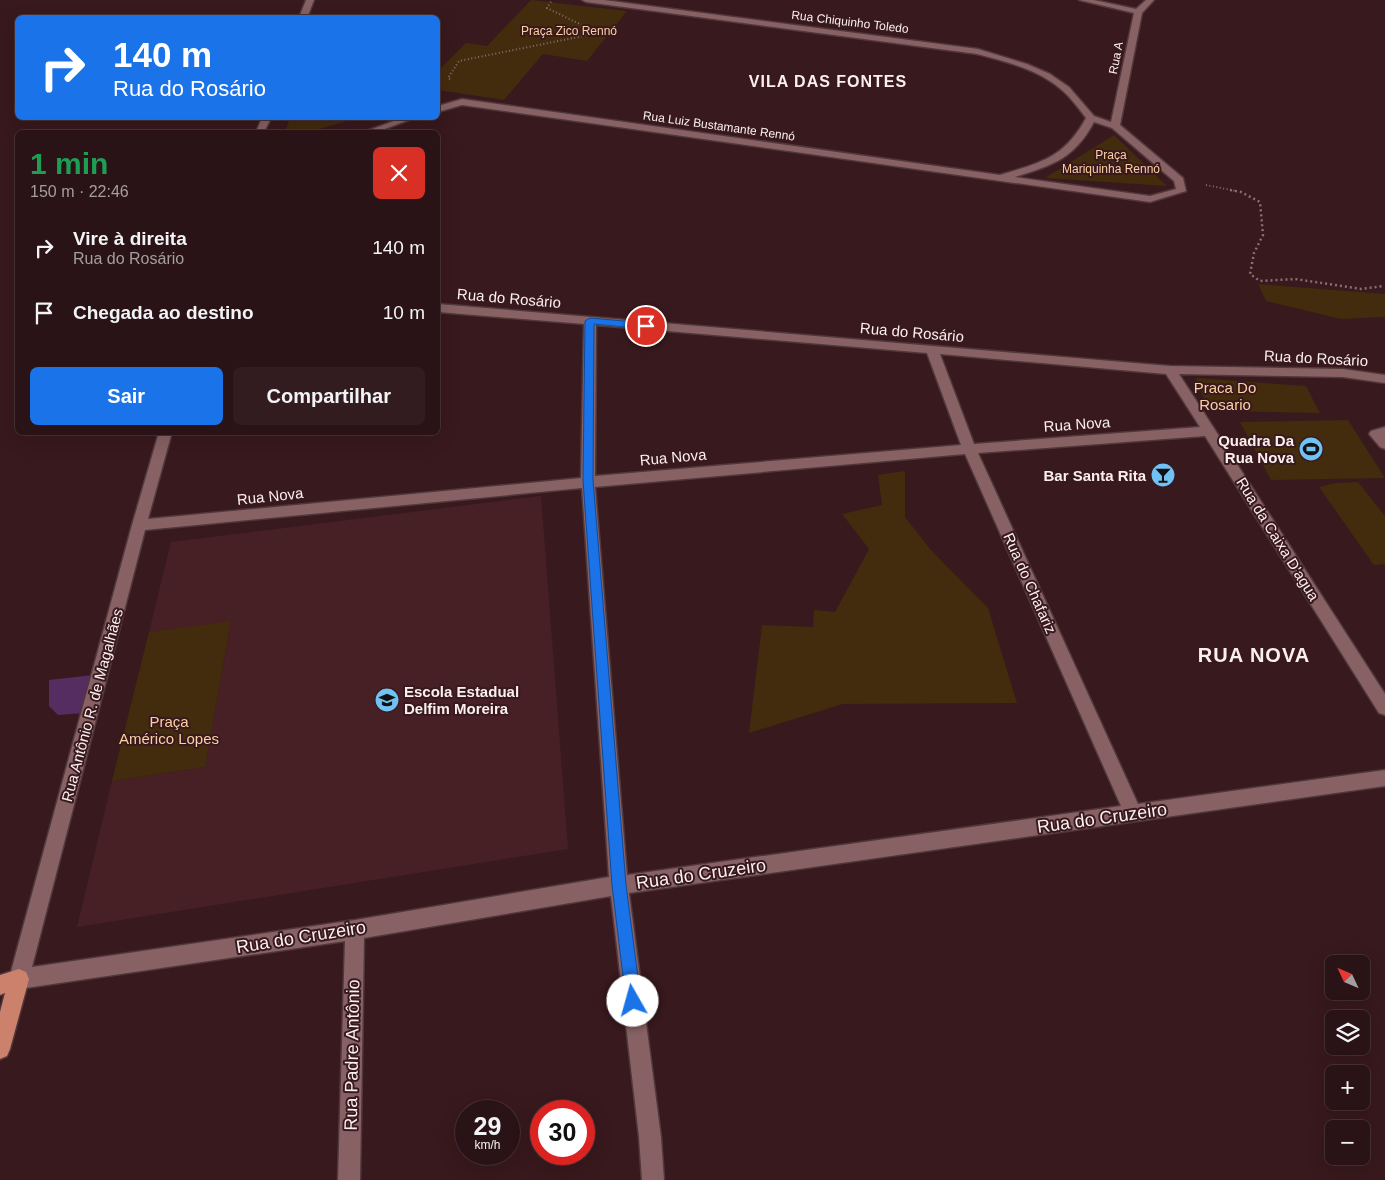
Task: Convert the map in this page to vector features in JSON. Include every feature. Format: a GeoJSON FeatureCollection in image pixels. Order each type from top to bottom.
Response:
{"type":"FeatureCollection","features":[{"type":"Feature","properties":{"kind":"main road"},"geometry":{"type":"LineString","coordinates":[[0,985],[19,979]]}},
{"type":"Feature","properties":{"kind":"main road"},"geometry":{"type":"LineString","coordinates":[[0,1048],[19,979]]}},
{"type":"Feature","properties":{"kind":"street"},"geometry":{"type":"LineString","coordinates":[[305,15],[310,0]]}},
{"type":"Feature","properties":{"kind":"street","name":"Rua Chiquinho Toledo"},"geometry":{"type":"LineString","coordinates":[[586,0],[978,52],[1016,62],[1042,74],[1065,88],[1091,118]]}},
{"type":"Feature","properties":{"kind":"street"},"geometry":{"type":"LineString","coordinates":[[1083,0],[1138,12],[1150,0]]}},
{"type":"Feature","properties":{"kind":"street","name":"Rua A"},"geometry":{"type":"LineString","coordinates":[[1115,126],[1138,12]]}},
{"type":"Feature","properties":{"kind":"street"},"geometry":{"type":"LineString","coordinates":[[440,100],[462,102]]}},
{"type":"Feature","properties":{"kind":"street","name":"Rua Luiz Bustamante Rennó"},"geometry":{"type":"LineString","coordinates":[[440,108],[462,102],[998,179]]}},
{"type":"Feature","properties":{"kind":"street"},"geometry":{"type":"LineString","coordinates":[[1091,118],[1115,126],[1179,180],[1181,191],[1150,199],[998,179],[1060,160],[1082,138],[1091,118]]}},
{"type":"Feature","properties":{"kind":"street"},"geometry":{"type":"LineString","coordinates":[[375,130],[403,120]]}},
{"type":"Feature","properties":{"kind":"street","name":"Rua do Rosário"},"geometry":{"type":"LineString","coordinates":[[440,308],[1170,370],[1342,373],[1385,379]]}},
{"type":"Feature","properties":{"kind":"street"},"geometry":{"type":"LineString","coordinates":[[590,321],[588,480],[619,885],[650,1137],[653,1180]]}},
{"type":"Feature","properties":{"kind":"street","name":"Rua do Chafariz"},"geometry":{"type":"LineString","coordinates":[[932,350],[969,448],[1133,814]]}},
{"type":"Feature","properties":{"kind":"street","name":"Rua da Caixa D'agua"},"geometry":{"type":"LineString","coordinates":[[1170,370],[1385,708]]}},
{"type":"Feature","properties":{"kind":"street","name":"Rua Nova"},"geometry":{"type":"LineString","coordinates":[[139,525],[588,480],[969,448],[1210,431]]}},
{"type":"Feature","properties":{"kind":"street"},"geometry":{"type":"LineString","coordinates":[[1385,432],[1376,434],[1385,444]]}},
{"type":"Feature","properties":{"kind":"street","name":"Rua Antônio R. de Magalhães"},"geometry":{"type":"LineString","coordinates":[[19,979],[139,525],[165,435]]}},
{"type":"Feature","properties":{"kind":"street","name":"Rua do Cruzeiro"},"geometry":{"type":"LineString","coordinates":[[19,979],[355,930],[619,885],[1385,778]]}},
{"type":"Feature","properties":{"kind":"street","name":"Rua Padre Antônio"},"geometry":{"type":"LineString","coordinates":[[349,1180],[355,930]]}},
{"type":"Feature","properties":{"kind":"path"},"geometry":{"type":"LineString","coordinates":[[462,102],[473,93],[448,78],[459,61],[598,33],[547,8],[552,0]]}},
{"type":"Feature","properties":{"kind":"path"},"geometry":{"type":"LineString","coordinates":[[1179,180],[1241,192],[1260,202],[1263,235],[1254,253],[1250,274],[1260,281],[1294,279],[1361,289],[1383,286]]}},
{"type":"Feature","properties":{"kind":"shaded area","name":"Escola Estadual Delfim Moreira"},"geometry":{"type":"Polygon","coordinates":[[[541,496],[568,849],[77,927],[112,781],[205,767],[231,622],[149,632],[171,542],[541,496]]]}},
{"type":"Feature","properties":{"kind":"shaded area"},"geometry":{"type":"Polygon","coordinates":[[[102,674],[84,713],[58,715],[49,706],[49,680],[102,674]]]}},
{"type":"Feature","properties":{"kind":"green space","name":"Praça Zico Rennó"},"geometry":{"type":"Polygon","coordinates":[[[531,0],[627,11],[587,61],[543,54],[504,100],[440,90],[440,69],[466,43],[487,46],[531,0]]]}},
{"type":"Feature","properties":{"kind":"green space"},"geometry":{"type":"Polygon","coordinates":[[[289,120],[350,120],[316,130],[286,130],[289,120]]]}},
{"type":"Feature","properties":{"kind":"green space","name":"Praça Mariquinha Rennó"},"geometry":{"type":"Polygon","coordinates":[[[1114,135],[1167,186],[1045,178],[1114,135]]]}},
{"type":"Feature","properties":{"kind":"green space"},"geometry":{"type":"Polygon","coordinates":[[[1258,284],[1385,294],[1385,317],[1341,319],[1266,301],[1258,284]]]}},
{"type":"Feature","properties":{"kind":"green space","name":"Praca Do Rosario"},"geometry":{"type":"Polygon","coordinates":[[[1196,378],[1306,386],[1320,413],[1214,411],[1202,395],[1196,378]]]}},
{"type":"Feature","properties":{"kind":"green space","name":"Quadra Da Rua Nova"},"geometry":{"type":"Polygon","coordinates":[[[1348,420],[1385,478],[1271,480],[1240,422],[1348,420]]]}},
{"type":"Feature","properties":{"kind":"green space"},"geometry":{"type":"Polygon","coordinates":[[[905,471],[905,517],[930,549],[988,608],[1017,703],[843,704],[749,733],[762,625],[813,627],[814,610],[835,612],[869,549],[842,514],[882,505],[878,475],[905,471]]]}},
{"type":"Feature","properties":{"kind":"green space"},"geometry":{"type":"Polygon","coordinates":[[[1358,482],[1385,516],[1385,564],[1374,565],[1319,487],[1335,483],[1358,482]]]}},
{"type":"Feature","properties":{"kind":"green space","name":"Praça Américo Lopes"},"geometry":{"type":"Polygon","coordinates":[[[231,621],[205,767],[112,781],[149,632],[231,621]]]}},
{"type":"Feature","properties":{"kind":"place","name":"Quadra Da Rua Nova"},"geometry":{"type":"Point","coordinates":[1311,449]}},
{"type":"Feature","properties":{"kind":"place","name":"Bar Santa Rita"},"geometry":{"type":"Point","coordinates":[1163,475]}},
{"type":"Feature","properties":{"kind":"place","name":"Escola Estadual Delfim Moreira"},"geometry":{"type":"Point","coordinates":[387,700]}},
{"type":"Feature","properties":{"kind":"district","name":"VILA DAS FONTES"},"geometry":{"type":"Point","coordinates":[828,81]}},
{"type":"Feature","properties":{"kind":"district","name":"RUA NOVA"},"geometry":{"type":"Point","coordinates":[1254,655]}},
{"type":"Feature","properties":{"kind":"route"},"geometry":{"type":"LineString","coordinates":[[633,1001],[619,885],[588,480],[590,321],[646,326]]}}]}
